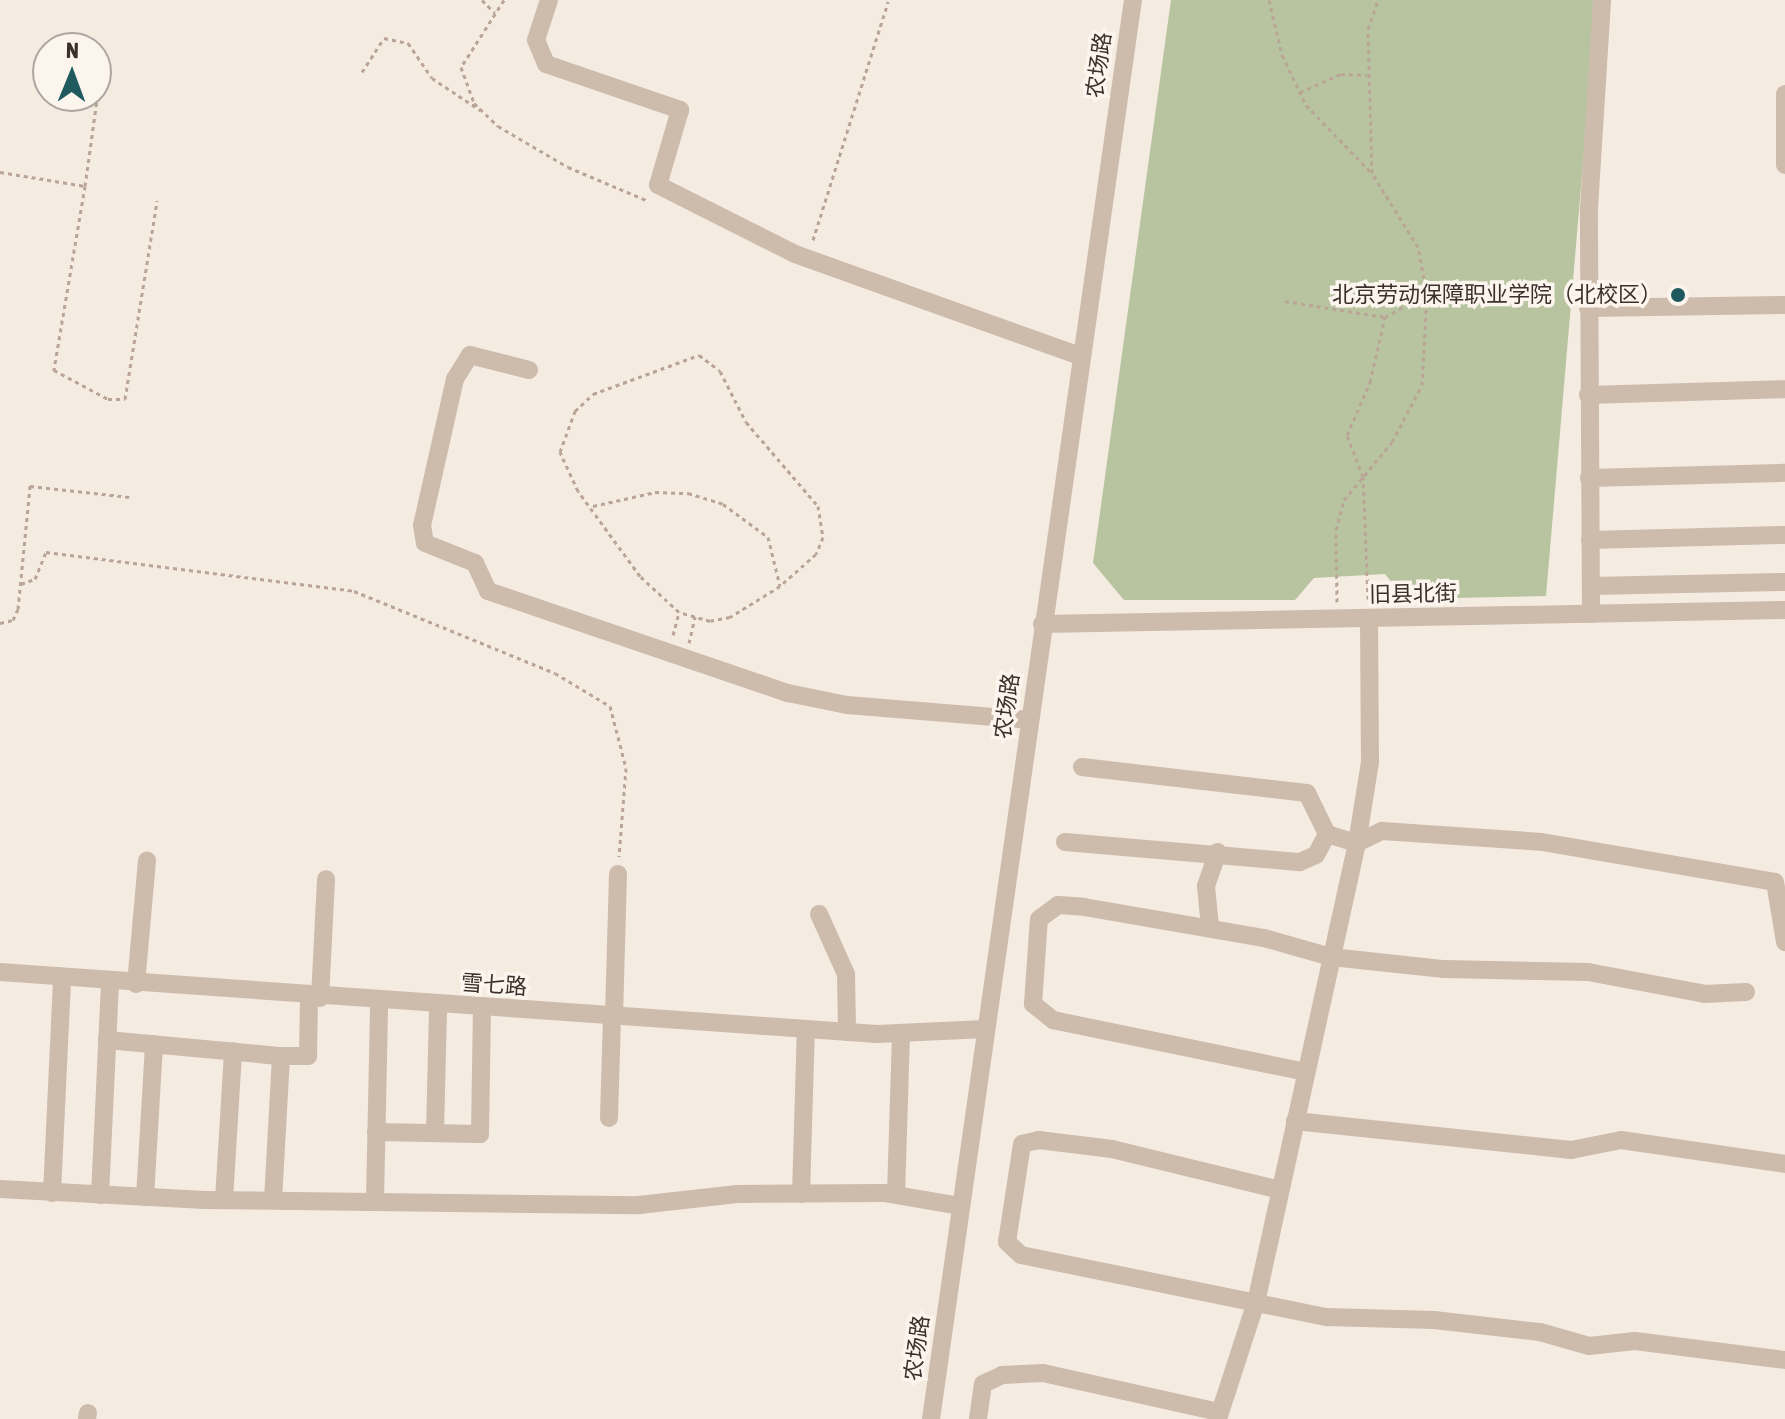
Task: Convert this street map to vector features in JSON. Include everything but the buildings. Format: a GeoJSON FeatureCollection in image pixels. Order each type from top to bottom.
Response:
{"type":"FeatureCollection","features":[{"type":"Feature","properties":{"kind":"street"},"geometry":{"type":"LineString","coordinates":[[549,0],[536,40],[546,64],[680,110],[658,185],[807,259],[1082,357]]}},
{"type":"Feature","properties":{"kind":"street","name":"农场路"},"geometry":{"type":"LineString","coordinates":[[931,1419],[1133,0]]}},
{"type":"Feature","properties":{"kind":"street"},"geometry":{"type":"LineString","coordinates":[[1591,614],[1588,308],[1602,0]]}},
{"type":"Feature","properties":{"kind":"street"},"geometry":{"type":"LineString","coordinates":[[1785,94],[1785,165]]}},
{"type":"Feature","properties":{"kind":"street"},"geometry":{"type":"LineString","coordinates":[[1588,308],[1785,305]]}},
{"type":"Feature","properties":{"kind":"street"},"geometry":{"type":"LineString","coordinates":[[529,370],[470,355],[455,379],[422,525],[425,543],[475,563],[488,591],[788,693],[847,705],[1030,720]]}},
{"type":"Feature","properties":{"kind":"street"},"geometry":{"type":"LineString","coordinates":[[1588,395],[1785,389]]}},
{"type":"Feature","properties":{"kind":"street"},"geometry":{"type":"LineString","coordinates":[[1589,478],[1785,473]]}},
{"type":"Feature","properties":{"kind":"street"},"geometry":{"type":"LineString","coordinates":[[1590,540],[1785,535]]}},
{"type":"Feature","properties":{"kind":"street"},"geometry":{"type":"LineString","coordinates":[[1591,586],[1785,582]]}},
{"type":"Feature","properties":{"kind":"street","name":"旧县北街"},"geometry":{"type":"LineString","coordinates":[[1042,624],[1785,610]]}},
{"type":"Feature","properties":{"kind":"street"},"geometry":{"type":"LineString","coordinates":[[978,1419],[983,1384],[1002,1375],[1043,1373],[1218,1416],[1255,1305],[1357,843],[1370,762],[1369,619]]}},
{"type":"Feature","properties":{"kind":"street"},"geometry":{"type":"LineString","coordinates":[[1082,767],[1307,793],[1327,834],[1357,843],[1382,831],[1542,842],[1775,882],[1785,942]]}},
{"type":"Feature","properties":{"kind":"street"},"geometry":{"type":"LineString","coordinates":[[1065,842],[1218,852],[1300,862],[1316,855],[1327,834]]}},
{"type":"Feature","properties":{"kind":"street"},"geometry":{"type":"LineString","coordinates":[[1210,927],[1206,886],[1218,852]]}},
{"type":"Feature","properties":{"kind":"street"},"geometry":{"type":"LineString","coordinates":[[136,984],[147,860]]}},
{"type":"Feature","properties":{"kind":"street"},"geometry":{"type":"LineString","coordinates":[[609,1118],[618,874]]}},
{"type":"Feature","properties":{"kind":"street"},"geometry":{"type":"LineString","coordinates":[[107,1040],[308,1056],[326,879]]}},
{"type":"Feature","properties":{"kind":"street"},"geometry":{"type":"LineString","coordinates":[[1306,1072],[1053,1020],[1033,1004],[1039,919],[1058,905],[1210,927],[1331,957],[1444,969],[1588,972],[1705,994],[1746,992]]}},
{"type":"Feature","properties":{"kind":"street"},"geometry":{"type":"LineString","coordinates":[[819,914],[846,974],[847,1032]]}},
{"type":"Feature","properties":{"kind":"street","name":"雪七路"},"geometry":{"type":"LineString","coordinates":[[0,972],[314,998],[847,1032],[985,1029]]}},
{"type":"Feature","properties":{"kind":"street"},"geometry":{"type":"LineString","coordinates":[[52,1193],[62,977]]}},
{"type":"Feature","properties":{"kind":"street"},"geometry":{"type":"LineString","coordinates":[[100,1195],[110,981]]}},
{"type":"Feature","properties":{"kind":"street"},"geometry":{"type":"LineString","coordinates":[[375,1201],[379,1002]]}},
{"type":"Feature","properties":{"kind":"street"},"geometry":{"type":"LineString","coordinates":[[435,1133],[438,1006]]}},
{"type":"Feature","properties":{"kind":"street"},"geometry":{"type":"LineString","coordinates":[[376,1132],[480,1134],[482,1009]]}},
{"type":"Feature","properties":{"kind":"street"},"geometry":{"type":"LineString","coordinates":[[801,1194],[806,1029]]}},
{"type":"Feature","properties":{"kind":"street"},"geometry":{"type":"LineString","coordinates":[[896,1194],[901,1033]]}},
{"type":"Feature","properties":{"kind":"street"},"geometry":{"type":"LineString","coordinates":[[145,1197],[154,1044]]}},
{"type":"Feature","properties":{"kind":"street"},"geometry":{"type":"LineString","coordinates":[[224,1200],[233,1051]]}},
{"type":"Feature","properties":{"kind":"street"},"geometry":{"type":"LineString","coordinates":[[273,1200],[281,1056]]}},
{"type":"Feature","properties":{"kind":"street"},"geometry":{"type":"LineString","coordinates":[[1295,1121],[1571,1150],[1621,1140],[1785,1164]]}},
{"type":"Feature","properties":{"kind":"street"},"geometry":{"type":"LineString","coordinates":[[1280,1190],[1112,1149],[1039,1140],[1022,1144],[1007,1242],[1021,1255],[1255,1305],[1327,1317],[1434,1320],[1540,1332],[1589,1346],[1635,1341],[1785,1360]]}},
{"type":"Feature","properties":{"kind":"street"},"geometry":{"type":"LineString","coordinates":[[0,1189],[224,1200],[677,1204],[801,1194],[896,1194],[961,1206]]}},
{"type":"Feature","properties":{"kind":"path"},"geometry":{"type":"LineString","coordinates":[[482,0],[495,13]]}},
{"type":"Feature","properties":{"kind":"path"},"geometry":{"type":"LineString","coordinates":[[483,112],[462,80],[461,67],[504,0]]}},
{"type":"Feature","properties":{"kind":"path"},"geometry":{"type":"LineString","coordinates":[[1269,0],[1282,55],[1300,92],[1372,173],[1418,247],[1427,294],[1422,385],[1392,442],[1344,500],[1336,530],[1338,619]]}},
{"type":"Feature","properties":{"kind":"path"},"geometry":{"type":"LineString","coordinates":[[1372,173],[1368,29],[1378,0]]}},
{"type":"Feature","properties":{"kind":"path"},"geometry":{"type":"LineString","coordinates":[[807,259],[888,2]]}},
{"type":"Feature","properties":{"kind":"path"},"geometry":{"type":"LineString","coordinates":[[362,72],[384,38],[408,43],[432,78],[483,112],[568,167],[650,202]]}},
{"type":"Feature","properties":{"kind":"path"},"geometry":{"type":"LineString","coordinates":[[1300,92],[1341,74],[1367,75]]}},
{"type":"Feature","properties":{"kind":"path"},"geometry":{"type":"LineString","coordinates":[[95,112],[54,370],[108,399],[125,399],[157,201]]}},
{"type":"Feature","properties":{"kind":"path"},"geometry":{"type":"LineString","coordinates":[[0,172],[85,186]]}},
{"type":"Feature","properties":{"kind":"path"},"geometry":{"type":"LineString","coordinates":[[1285,301],[1385,317],[1427,294]]}},
{"type":"Feature","properties":{"kind":"path"},"geometry":{"type":"LineString","coordinates":[[1369,619],[1363,477],[1347,435],[1373,370],[1385,317]]}},
{"type":"Feature","properties":{"kind":"path"},"geometry":{"type":"LineString","coordinates":[[687,357],[706,357],[746,422],[818,506],[823,537],[816,554],[780,586],[730,617],[695,617],[679,612],[615,545],[593,506],[578,491],[560,452],[575,411],[593,394],[670,369],[687,357]]}},
{"type":"Feature","properties":{"kind":"path"},"geometry":{"type":"LineString","coordinates":[[0,623],[13,620],[21,584],[30,486],[129,497]]}},
{"type":"Feature","properties":{"kind":"path"},"geometry":{"type":"LineString","coordinates":[[593,506],[655,492],[688,493],[723,504],[768,537],[780,586]]}},
{"type":"Feature","properties":{"kind":"path"},"geometry":{"type":"LineString","coordinates":[[21,584],[35,579],[46,552],[354,591],[584,687],[608,699],[626,768],[618,874]]}},
{"type":"Feature","properties":{"kind":"path"},"geometry":{"type":"LineString","coordinates":[[677,656],[679,612]]}},
{"type":"Feature","properties":{"kind":"path"},"geometry":{"type":"LineString","coordinates":[[677,656],[695,617]]}},
{"type":"Feature","properties":{"kind":"green space"},"geometry":{"type":"Polygon","coordinates":[[[1171,0],[1597,0],[1546,596],[1405,599],[1385,574],[1314,578],[1295,600],[1124,600],[1093,563],[1171,0]]]}},
{"type":"Feature","properties":{"kind":"place","name":"北京劳动保障职业学院（北校区）"},"geometry":{"type":"Point","coordinates":[1678,295]}}]}
